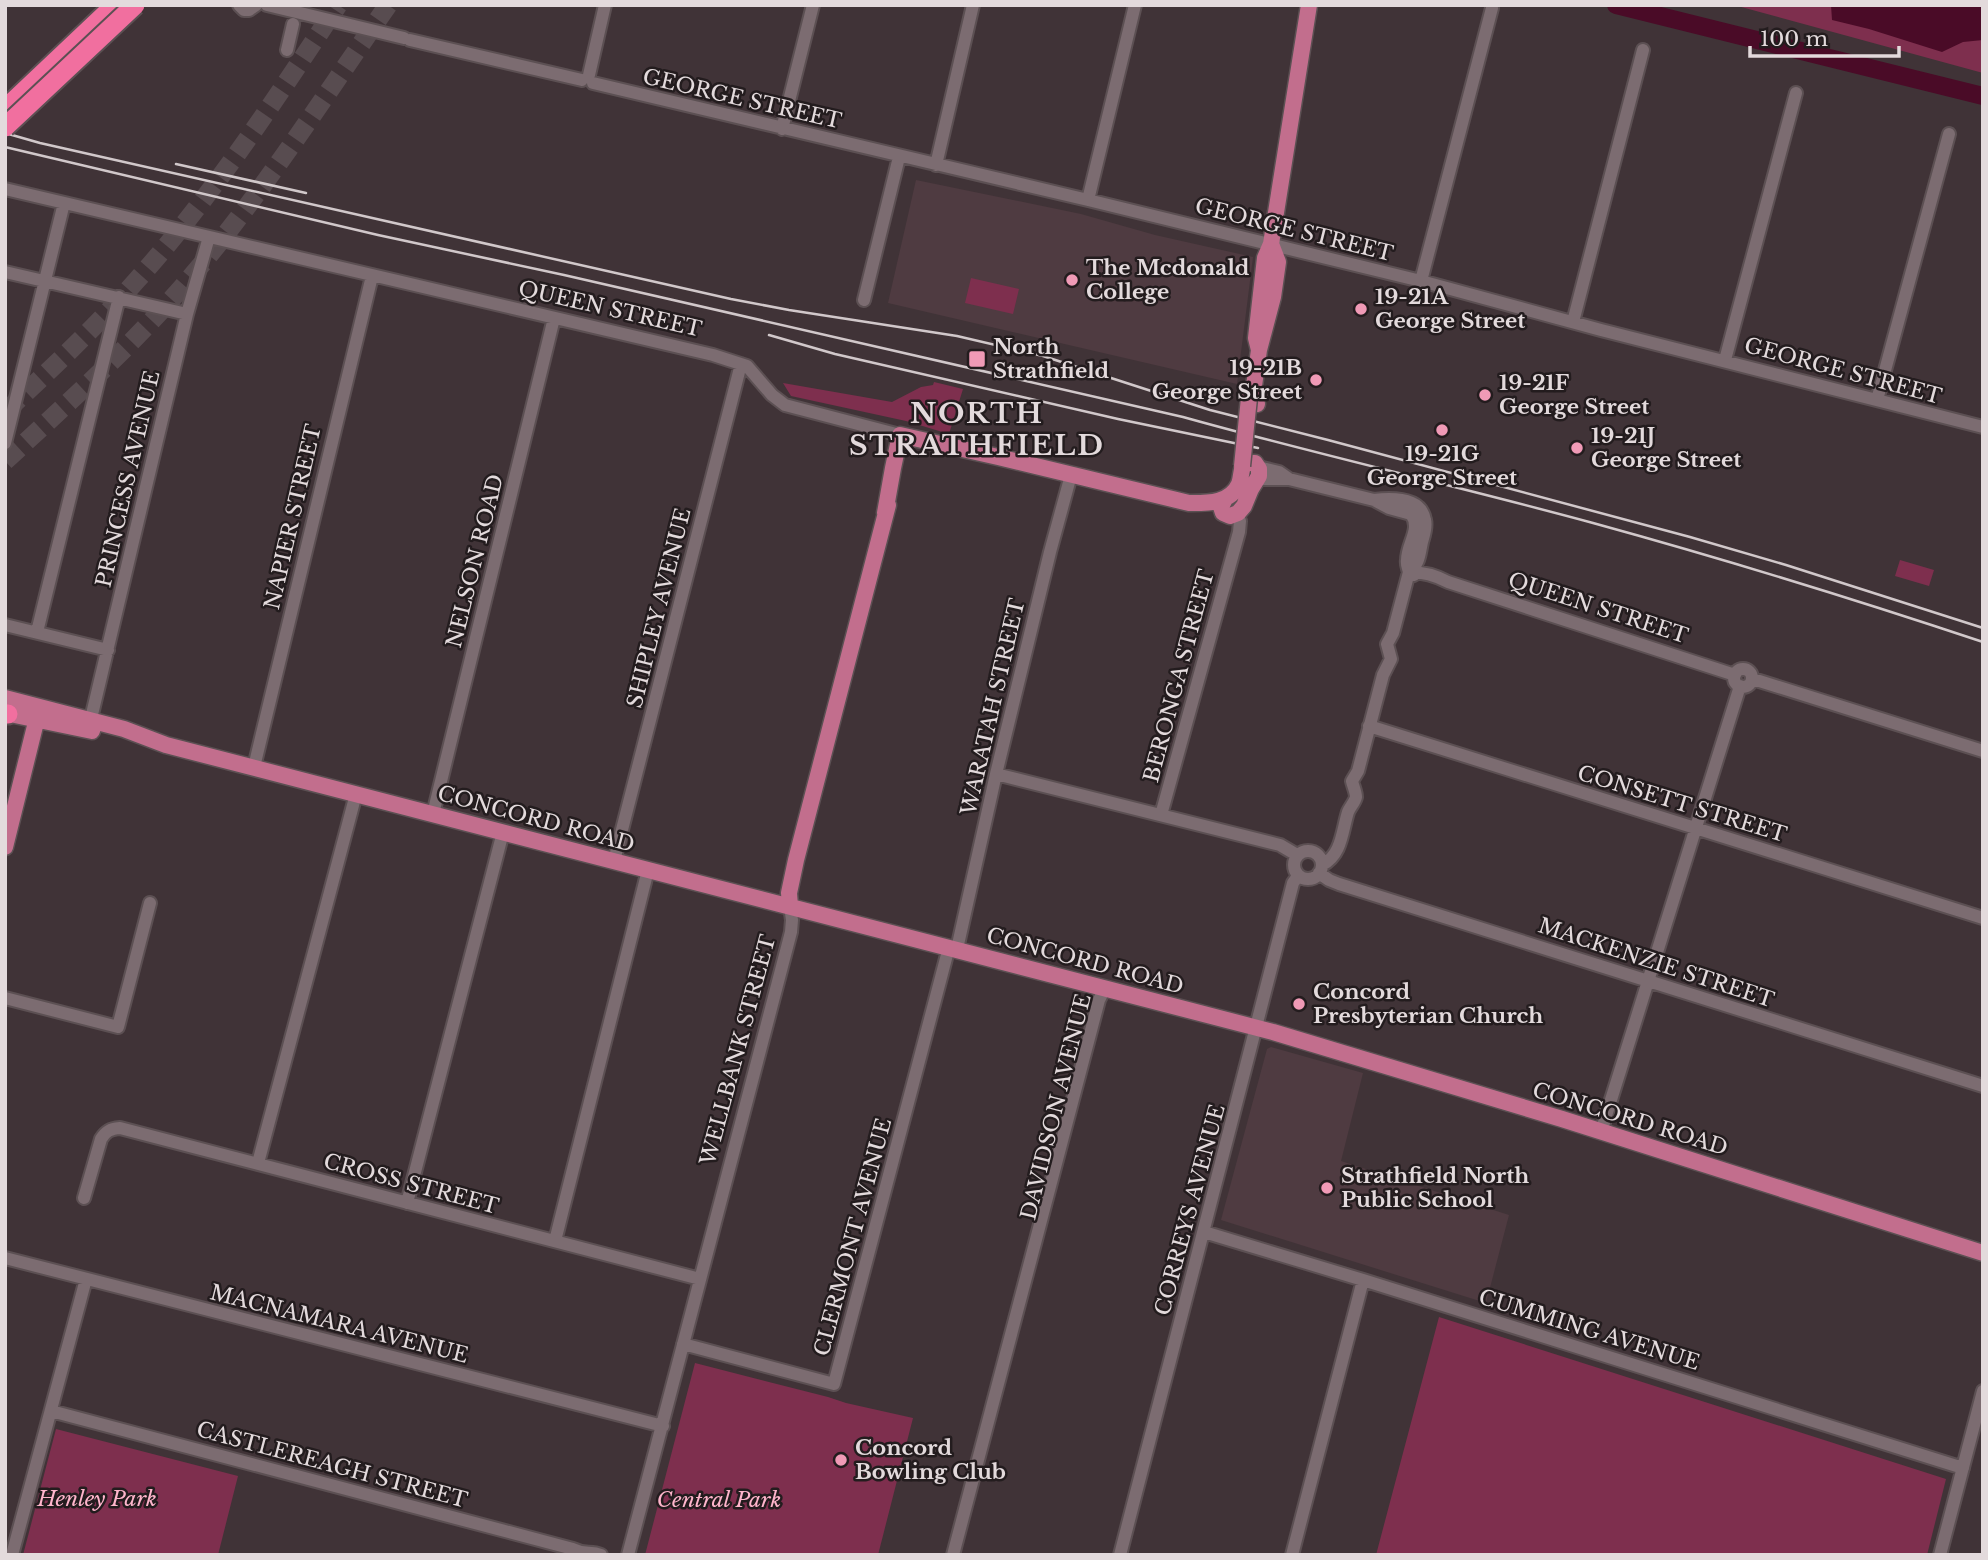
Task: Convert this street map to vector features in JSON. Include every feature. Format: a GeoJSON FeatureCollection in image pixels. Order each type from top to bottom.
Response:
{"type":"FeatureCollection","features":[{"type":"Feature","properties":{"kind":"highway"},"geometry":{"type":"LineString","coordinates":[[5,109],[115,5]]}},
{"type":"Feature","properties":{"kind":"highway"},"geometry":{"type":"LineString","coordinates":[[5,127],[135,5]]}},
{"type":"Feature","properties":{"kind":"main road"},"geometry":{"type":"LineString","coordinates":[[903,436],[1189,503],[1200,510],[1229,511],[1238,485],[1253,467],[1253,396],[1259,350],[1256,338],[1265,258],[1271,244],[1309,5]]}},
{"type":"Feature","properties":{"kind":"main road","name":"WELLBANK STREET"},"geometry":{"type":"LineString","coordinates":[[790,906],[789,893],[796,860],[886,513],[905,457],[903,436]]}},
{"type":"Feature","properties":{"kind":"main road","name":"WELLBANK STREET"},"geometry":{"type":"LineString","coordinates":[[886,513],[892,468],[903,436]]}},
{"type":"Feature","properties":{"kind":"main road"},"geometry":{"type":"LineString","coordinates":[[905,457],[908,451],[924,440]]}},
{"type":"Feature","properties":{"kind":"main road","name":"CONCORD ROAD"},"geometry":{"type":"LineString","coordinates":[[6,710],[124,730],[166,746],[1257,1027],[1983,1253]]}},
{"type":"Feature","properties":{"kind":"main road"},"geometry":{"type":"LineString","coordinates":[[5,847],[38,714]]}},
{"type":"Feature","properties":{"kind":"street"},"geometry":{"type":"LineString","coordinates":[[239,5],[244,10],[249,10],[256,5]]}},
{"type":"Feature","properties":{"kind":"street","name":"GEORGE STREET"},"geometry":{"type":"LineString","coordinates":[[267,5],[1271,244],[1983,427]]}},
{"type":"Feature","properties":{"kind":"street"},"geometry":{"type":"LineString","coordinates":[[588,80],[605,5]]}},
{"type":"Feature","properties":{"kind":"street"},"geometry":{"type":"LineString","coordinates":[[782,129],[813,5]]}},
{"type":"Feature","properties":{"kind":"street"},"geometry":{"type":"LineString","coordinates":[[936,165],[973,5]]}},
{"type":"Feature","properties":{"kind":"street"},"geometry":{"type":"LineString","coordinates":[[1088,200],[1135,5]]}},
{"type":"Feature","properties":{"kind":"street"},"geometry":{"type":"LineString","coordinates":[[1421,281],[1492,8]]}},
{"type":"Feature","properties":{"kind":"street"},"geometry":{"type":"LineString","coordinates":[[287,50],[293,24]]}},
{"type":"Feature","properties":{"kind":"street"},"geometry":{"type":"LineString","coordinates":[[1573,322],[1643,50]]}},
{"type":"Feature","properties":{"kind":"street"},"geometry":{"type":"LineString","coordinates":[[1725,360],[1796,93]]}},
{"type":"Feature","properties":{"kind":"street"},"geometry":{"type":"LineString","coordinates":[[1877,401],[1948,134]]}},
{"type":"Feature","properties":{"kind":"street"},"geometry":{"type":"LineString","coordinates":[[864,300],[900,157]]}},
{"type":"Feature","properties":{"kind":"street","name":"QUEEN STREET"},"geometry":{"type":"LineString","coordinates":[[5,189],[653,340],[741,363]]}},
{"type":"Feature","properties":{"kind":"street"},"geometry":{"type":"LineString","coordinates":[[5,443],[64,203]]}},
{"type":"Feature","properties":{"kind":"street","name":"PRINCESS AVENUE"},"geometry":{"type":"LineString","coordinates":[[90,725],[187,314],[209,237]]}},
{"type":"Feature","properties":{"kind":"street"},"geometry":{"type":"LineString","coordinates":[[5,272],[187,314]]}},
{"type":"Feature","properties":{"kind":"street","name":"NAPIER STREET"},"geometry":{"type":"LineString","coordinates":[[254,767],[372,275]]}},
{"type":"Feature","properties":{"kind":"street"},"geometry":{"type":"LineString","coordinates":[[37,632],[119,297]]}},
{"type":"Feature","properties":{"kind":"street","name":"NELSON ROAD"},"geometry":{"type":"LineString","coordinates":[[433,814],[554,318]]}},
{"type":"Feature","properties":{"kind":"street"},"geometry":{"type":"LineString","coordinates":[[741,363],[785,405],[903,436]]}},
{"type":"Feature","properties":{"kind":"street","name":"SHIPLEY AVENUE"},"geometry":{"type":"LineString","coordinates":[[614,861],[741,363]]}},
{"type":"Feature","properties":{"kind":"street"},"geometry":{"type":"LineString","coordinates":[[1253,467],[1279,472],[1289,480],[1374,500],[1389,508],[1406,511],[1414,517],[1416,527],[1406,560],[1409,572],[1393,634],[1387,644],[1391,659],[1383,675],[1358,771],[1352,781],[1355,800],[1349,810],[1336,852],[1330,861],[1312,879],[1298,876],[1293,863],[1297,855],[1306,851],[1319,856],[1321,869]]}},
{"type":"Feature","properties":{"kind":"street","name":"WARATAH STREET"},"geometry":{"type":"LineString","coordinates":[[953,948],[1071,475]]}},
{"type":"Feature","properties":{"kind":"street","name":"BERONGA STREET"},"geometry":{"type":"LineString","coordinates":[[1161,815],[1235,547],[1240,521],[1229,511]]}},
{"type":"Feature","properties":{"kind":"street","name":"QUEEN STREET"},"geometry":{"type":"LineString","coordinates":[[1409,572],[1436,576],[1737,680]]}},
{"type":"Feature","properties":{"kind":"street"},"geometry":{"type":"LineString","coordinates":[[5,625],[108,650]]}},
{"type":"Feature","properties":{"kind":"street"},"geometry":{"type":"LineString","coordinates":[[1601,1132],[1696,829],[1737,680],[1748,685],[1753,679],[1983,751]]}},
{"type":"Feature","properties":{"kind":"street","name":"CONSETT STREET"},"geometry":{"type":"LineString","coordinates":[[1370,726],[1983,918]]}},
{"type":"Feature","properties":{"kind":"street"},"geometry":{"type":"LineString","coordinates":[[996,774],[1280,845],[1297,855]]}},
{"type":"Feature","properties":{"kind":"street"},"geometry":{"type":"LineString","coordinates":[[258,1163],[356,794]]}},
{"type":"Feature","properties":{"kind":"street"},"geometry":{"type":"LineString","coordinates":[[407,1203],[503,832]]}},
{"type":"Feature","properties":{"kind":"street","name":"MACKENZIE STREET"},"geometry":{"type":"LineString","coordinates":[[1321,869],[1329,880],[1339,884],[1983,1086]]}},
{"type":"Feature","properties":{"kind":"street"},"geometry":{"type":"LineString","coordinates":[[555,1241],[648,870]]}},
{"type":"Feature","properties":{"kind":"street","name":"CORREYS AVENUE"},"geometry":{"type":"LineString","coordinates":[[1120,1555],[1293,883],[1298,876]]}},
{"type":"Feature","properties":{"kind":"street"},"geometry":{"type":"LineString","coordinates":[[5,998],[118,1027],[150,903]]}},
{"type":"Feature","properties":{"kind":"street","name":"WELLBANK STREET"},"geometry":{"type":"LineString","coordinates":[[628,1555],[790,932],[790,906]]}},
{"type":"Feature","properties":{"kind":"street","name":"CLERMONT AVENUE"},"geometry":{"type":"LineString","coordinates":[[683,1344],[834,1384],[953,948]]}},
{"type":"Feature","properties":{"kind":"street","name":"DAVIDSON AVENUE"},"geometry":{"type":"LineString","coordinates":[[953,1555],[1066,1122],[1099,1000],[1105,988]]}},
{"type":"Feature","properties":{"kind":"street","name":"DAVIDSON AVENUE"},"geometry":{"type":"LineString","coordinates":[[962,1555],[1104,1001],[1105,988]]}},
{"type":"Feature","properties":{"kind":"street","name":"CROSS STREET"},"geometry":{"type":"LineString","coordinates":[[84,1198],[101,1139],[111,1129],[120,1128],[700,1279]]}},
{"type":"Feature","properties":{"kind":"street","name":"CUMMING AVENUE"},"geometry":{"type":"LineString","coordinates":[[1204,1232],[1963,1468]]}},
{"type":"Feature","properties":{"kind":"street","name":"MACNAMARA AVENUE"},"geometry":{"type":"LineString","coordinates":[[5,1258],[663,1426]]}},
{"type":"Feature","properties":{"kind":"street"},"geometry":{"type":"LineString","coordinates":[[12,1555],[86,1279]]}},
{"type":"Feature","properties":{"kind":"street"},"geometry":{"type":"LineString","coordinates":[[1292,1555],[1363,1280]]}},
{"type":"Feature","properties":{"kind":"street"},"geometry":{"type":"LineString","coordinates":[[1940,1555],[1983,1391]]}},
{"type":"Feature","properties":{"kind":"street","name":"CASTLEREAGH STREET"},"geometry":{"type":"LineString","coordinates":[[51,1411],[560,1545],[583,1554],[596,1552],[601,1555]]}},
{"type":"Feature","properties":{"kind":"shaded area"},"geometry":{"type":"Polygon","coordinates":[[[1831,5],[1983,5],[1983,40],[1963,42],[1942,52],[1832,20],[1831,5]]]}},
{"type":"Feature","properties":{"kind":"shaded area","name":"The Mcdonald College"},"geometry":{"type":"Polygon","coordinates":[[[916,180],[1081,214],[1155,235],[1253,257],[1237,384],[888,303],[916,180]]]}},
{"type":"Feature","properties":{"kind":"shaded area","name":"Strathfield North Public School"},"geometry":{"type":"Polygon","coordinates":[[[1271,1047],[1363,1073],[1341,1161],[1509,1215],[1486,1303],[1221,1220],[1267,1049],[1271,1047]]]}},
{"type":"Feature","properties":{"kind":"green space"},"geometry":{"type":"Polygon","coordinates":[[[1734,5],[1983,5],[1983,73],[1734,5]]]}},
{"type":"Feature","properties":{"kind":"green space"},"geometry":{"type":"Polygon","coordinates":[[[971,278],[1019,289],[1013,314],[965,303],[971,278]]]}},
{"type":"Feature","properties":{"kind":"green space"},"geometry":{"type":"Polygon","coordinates":[[[934,382],[963,389],[949,434],[906,421],[791,396],[783,383],[892,402],[921,387],[933,385],[934,382]]]}},
{"type":"Feature","properties":{"kind":"green space"},"geometry":{"type":"Polygon","coordinates":[[[1900,560],[1934,570],[1929,586],[1895,576],[1900,560]]]}},
{"type":"Feature","properties":{"kind":"green space"},"geometry":{"type":"Polygon","coordinates":[[[1439,1317],[1946,1479],[1927,1555],[1376,1555],[1439,1317]]]}},
{"type":"Feature","properties":{"kind":"green space","name":"Central Park"},"geometry":{"type":"Polygon","coordinates":[[[695,1363],[913,1418],[878,1555],[645,1555],[695,1363]]]}},
{"type":"Feature","properties":{"kind":"green space","name":"Henley Park"},"geometry":{"type":"Polygon","coordinates":[[[56,1429],[238,1476],[218,1555],[23,1555],[56,1429]]]}},
{"type":"Feature","properties":{"kind":"waterway"},"geometry":{"type":"LineString","coordinates":[[1616,5],[1983,96]]}},
{"type":"Feature","properties":{"kind":"tunnel"},"geometry":{"type":"LineString","coordinates":[[5,412],[89,331],[165,248],[242,146],[338,5]]}},
{"type":"Feature","properties":{"kind":"tunnel"},"geometry":{"type":"LineString","coordinates":[[5,461],[124,349],[218,245],[317,109],[388,5]]}},
{"type":"Feature","properties":{"kind":"railway"},"geometry":{"type":"LineString","coordinates":[[5,133],[731,299],[957,336],[1043,356],[1210,410],[1690,537],[1983,628]]}},
{"type":"Feature","properties":{"kind":"railway"},"geometry":{"type":"LineString","coordinates":[[5,147],[378,235],[1183,417],[1642,537],[1789,580],[1983,642]]}},
{"type":"Feature","properties":{"kind":"railway"},"geometry":{"type":"LineString","coordinates":[[176,164],[306,193]]}},
{"type":"Feature","properties":{"kind":"railway"},"geometry":{"type":"LineString","coordinates":[[769,335],[835,354],[1258,448]]}},
{"type":"Feature","properties":{"kind":"place","name":"The Mcdonald College"},"geometry":{"type":"Point","coordinates":[1072,280]}},
{"type":"Feature","properties":{"kind":"place","name":"19-21A George Street"},"geometry":{"type":"Point","coordinates":[1361,309]}},
{"type":"Feature","properties":{"kind":"place","name":"North Strathfield"},"geometry":{"type":"Point","coordinates":[977,359]}},
{"type":"Feature","properties":{"kind":"place","name":"19-21B George Street"},"geometry":{"type":"Point","coordinates":[1316,380]}},
{"type":"Feature","properties":{"kind":"place","name":"19-21F George Street"},"geometry":{"type":"Point","coordinates":[1485,395]}},
{"type":"Feature","properties":{"kind":"place","name":"19-21G George Street"},"geometry":{"type":"Point","coordinates":[1442,430]}},
{"type":"Feature","properties":{"kind":"place","name":"19-21J George Street"},"geometry":{"type":"Point","coordinates":[1577,448]}},
{"type":"Feature","properties":{"kind":"place","name":"Concord Presbyterian Church"},"geometry":{"type":"Point","coordinates":[1299,1004]}},
{"type":"Feature","properties":{"kind":"place","name":"Strathfield North Public School"},"geometry":{"type":"Point","coordinates":[1327,1188]}},
{"type":"Feature","properties":{"kind":"place","name":"Concord Bowling Club"},"geometry":{"type":"Point","coordinates":[841,1460]}},
{"type":"Feature","properties":{"kind":"district","name":"NORTH STRATHFIELD"},"geometry":{"type":"Point","coordinates":[977,429]}}]}
